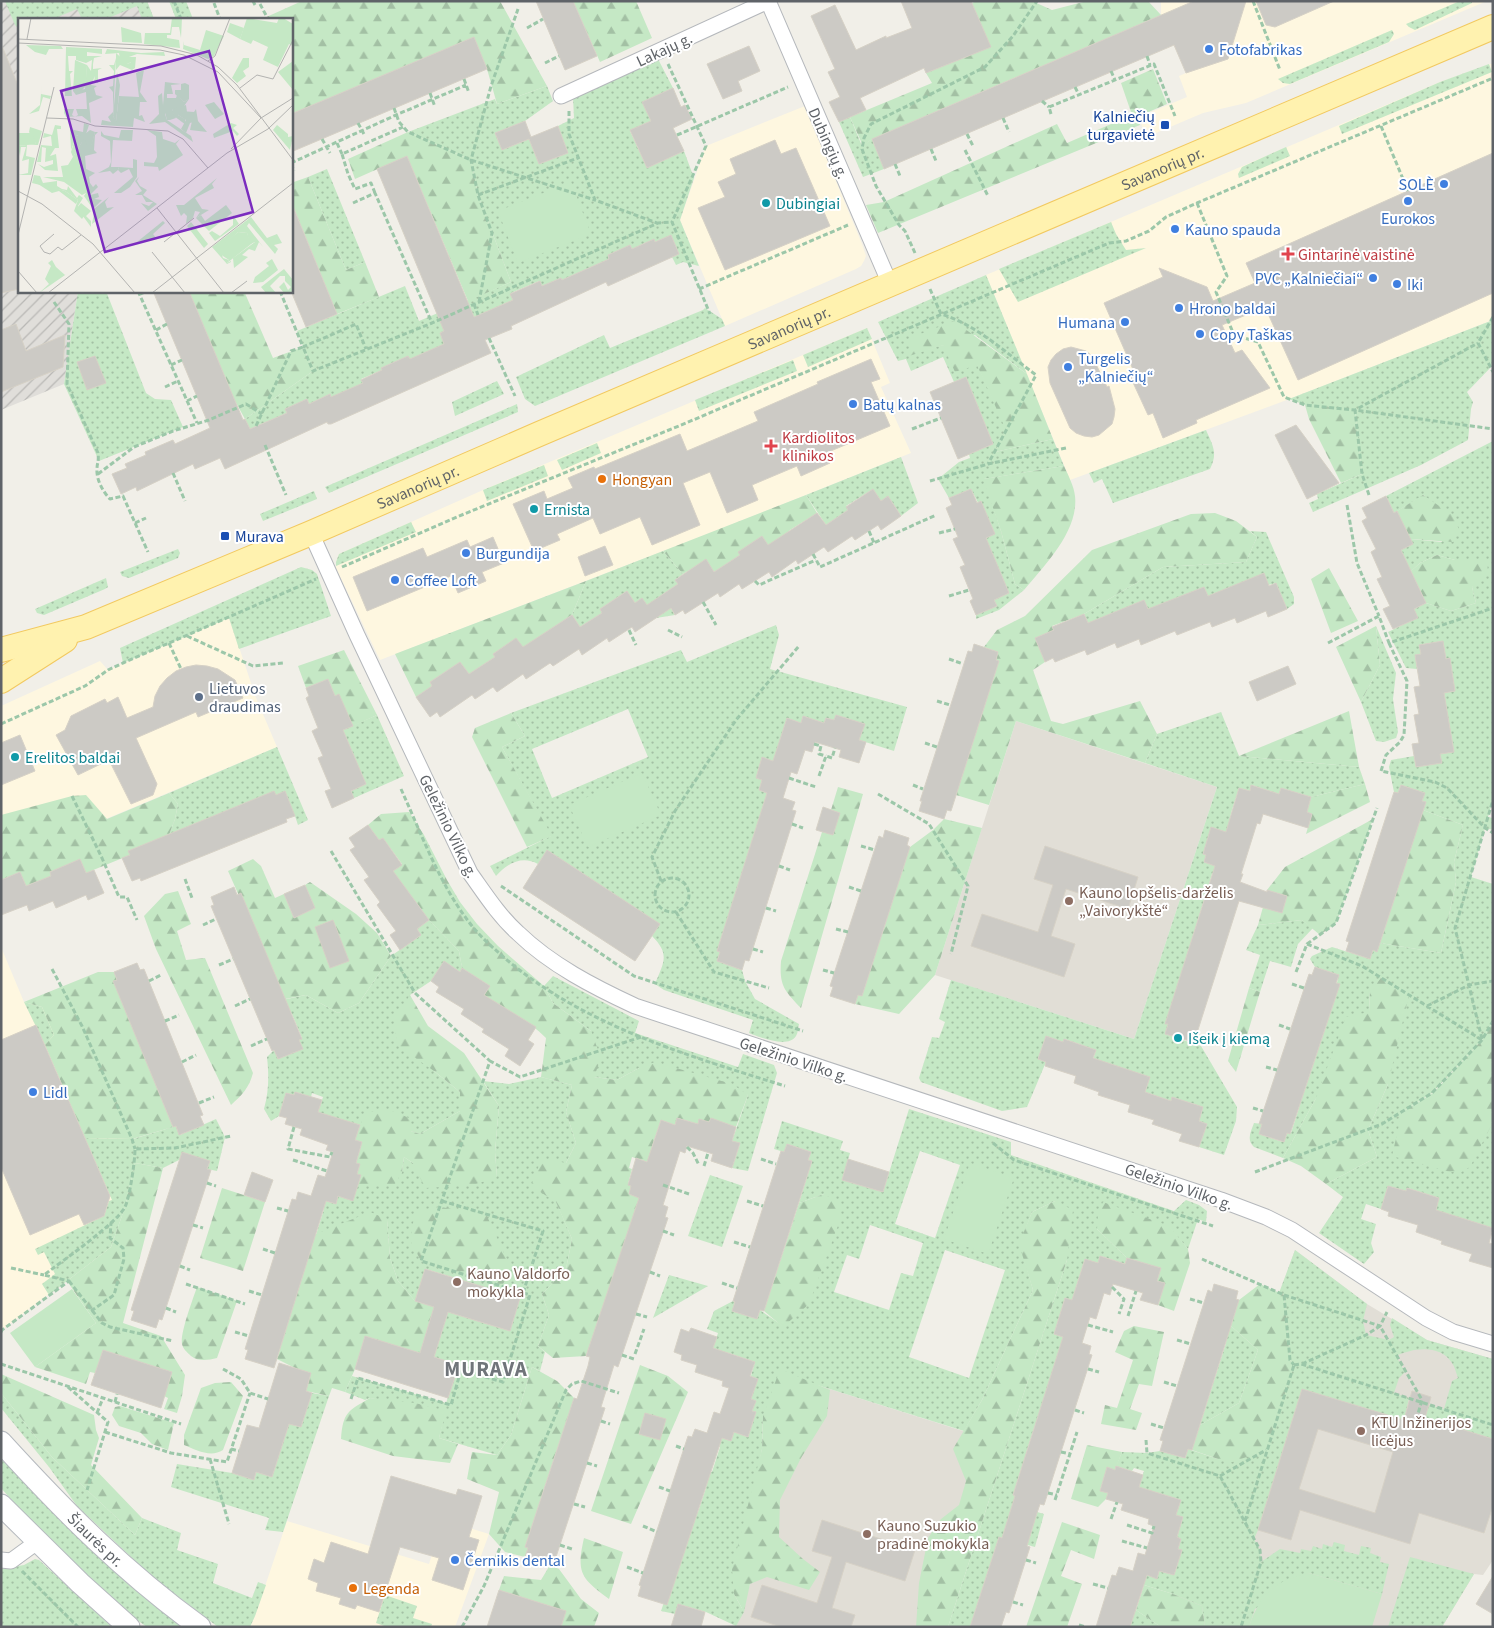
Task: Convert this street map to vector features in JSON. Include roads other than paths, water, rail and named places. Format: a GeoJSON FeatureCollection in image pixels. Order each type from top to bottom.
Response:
{"type":"FeatureCollection","features":[{"type":"Feature","properties":{"kind":"main road","name":"Savanorių pr."},"geometry":{"type":"LineString","coordinates":[[1,650],[86,628],[1493,27]]}},
{"type":"Feature","properties":{"kind":"main road","name":"Savanorių pr."},"geometry":{"type":"LineString","coordinates":[[1,681],[86,628]]}},
{"type":"Feature","properties":{"kind":"main road","name":"Šiaurės pr."},"geometry":{"type":"LineString","coordinates":[[1,1442],[101,1547],[148,1587],[200,1627]]}},
{"type":"Feature","properties":{"kind":"main road"},"geometry":{"type":"LineString","coordinates":[[1,1505],[80,1583],[129,1627]]}},
{"type":"Feature","properties":{"kind":"street","name":"Lakajų g."},"geometry":{"type":"LineString","coordinates":[[561,96],[768,1]]}},
{"type":"Feature","properties":{"kind":"street","name":"Dubingių g."},"geometry":{"type":"LineString","coordinates":[[768,1],[890,284]]}},
{"type":"Feature","properties":{"kind":"street","name":"Geležinio Vilko g."},"geometry":{"type":"LineString","coordinates":[[311,533],[357,635],[470,873],[490,901],[517,933],[539,952],[593,986],[657,1014],[1266,1216],[1300,1235],[1426,1318],[1453,1332],[1493,1344]]}},
{"type":"Feature","properties":{"kind":"street"},"geometry":{"type":"LineString","coordinates":[[6,1561],[37,1542]]}},
{"type":"Feature","properties":{"kind":"place","name":"Fotofabrikas"},"geometry":{"type":"Point","coordinates":[1209,49]}},
{"type":"Feature","properties":{"kind":"place","name":"Kalniečių turgavietė"},"geometry":{"type":"Point","coordinates":[1165,125]}},
{"type":"Feature","properties":{"kind":"place","name":"SOLÈ"},"geometry":{"type":"Point","coordinates":[1444,184]}},
{"type":"Feature","properties":{"kind":"place","name":"Eurokos"},"geometry":{"type":"Point","coordinates":[1408,201]}},
{"type":"Feature","properties":{"kind":"place","name":"Dubingiai"},"geometry":{"type":"Point","coordinates":[766,203]}},
{"type":"Feature","properties":{"kind":"place","name":"Kauno spauda"},"geometry":{"type":"Point","coordinates":[1175,229]}},
{"type":"Feature","properties":{"kind":"place","name":"Gintarinė vaistinė"},"geometry":{"type":"Point","coordinates":[1288,254]}},
{"type":"Feature","properties":{"kind":"place","name":"PVC „Kalniečiai“"},"geometry":{"type":"Point","coordinates":[1373,278]}},
{"type":"Feature","properties":{"kind":"place","name":"Iki"},"geometry":{"type":"Point","coordinates":[1397,284]}},
{"type":"Feature","properties":{"kind":"place","name":"Hrono baldai"},"geometry":{"type":"Point","coordinates":[1179,308]}},
{"type":"Feature","properties":{"kind":"place","name":"Humana"},"geometry":{"type":"Point","coordinates":[1125,322]}},
{"type":"Feature","properties":{"kind":"place","name":"Copy Taškas"},"geometry":{"type":"Point","coordinates":[1200,334]}},
{"type":"Feature","properties":{"kind":"place","name":"Turgelis „Kalniečių“"},"geometry":{"type":"Point","coordinates":[1068,367]}},
{"type":"Feature","properties":{"kind":"place","name":"Batų kalnas"},"geometry":{"type":"Point","coordinates":[853,404]}},
{"type":"Feature","properties":{"kind":"place","name":"Kardiolitos klinikos"},"geometry":{"type":"Point","coordinates":[771,446]}},
{"type":"Feature","properties":{"kind":"place","name":"Hongyan"},"geometry":{"type":"Point","coordinates":[602,479]}},
{"type":"Feature","properties":{"kind":"place","name":"Ernista"},"geometry":{"type":"Point","coordinates":[534,509]}},
{"type":"Feature","properties":{"kind":"place","name":"Murava"},"geometry":{"type":"Point","coordinates":[225,536]}},
{"type":"Feature","properties":{"kind":"place","name":"Burgundija"},"geometry":{"type":"Point","coordinates":[466,553]}},
{"type":"Feature","properties":{"kind":"place","name":"Coffee Loft"},"geometry":{"type":"Point","coordinates":[395,580]}},
{"type":"Feature","properties":{"kind":"place","name":"Lietuvos draudimas"},"geometry":{"type":"Point","coordinates":[199,697]}},
{"type":"Feature","properties":{"kind":"place","name":"Erelitos baldai"},"geometry":{"type":"Point","coordinates":[15,757]}},
{"type":"Feature","properties":{"kind":"place","name":"Kauno lopšelis-darželis „Vaivorykštė“"},"geometry":{"type":"Point","coordinates":[1069,901]}},
{"type":"Feature","properties":{"kind":"place","name":"Išeik į kiemą"},"geometry":{"type":"Point","coordinates":[1178,1038]}},
{"type":"Feature","properties":{"kind":"place","name":"Lidl"},"geometry":{"type":"Point","coordinates":[33,1092]}},
{"type":"Feature","properties":{"kind":"place","name":"Kauno Valdorfo mokykla"},"geometry":{"type":"Point","coordinates":[457,1282]}},
{"type":"Feature","properties":{"kind":"place","name":"KTU Inžinerijos licėjus"},"geometry":{"type":"Point","coordinates":[1361,1431]}},
{"type":"Feature","properties":{"kind":"place","name":"Kauno Suzukio pradinė mokykla"},"geometry":{"type":"Point","coordinates":[867,1534]}},
{"type":"Feature","properties":{"kind":"place","name":"Černikis dental"},"geometry":{"type":"Point","coordinates":[455,1560]}},
{"type":"Feature","properties":{"kind":"place","name":"Legenda"},"geometry":{"type":"Point","coordinates":[353,1588]}},
{"type":"Feature","properties":{"kind":"district","name":"MURAVA"},"geometry":{"type":"Point","coordinates":[486,1369]}}]}
